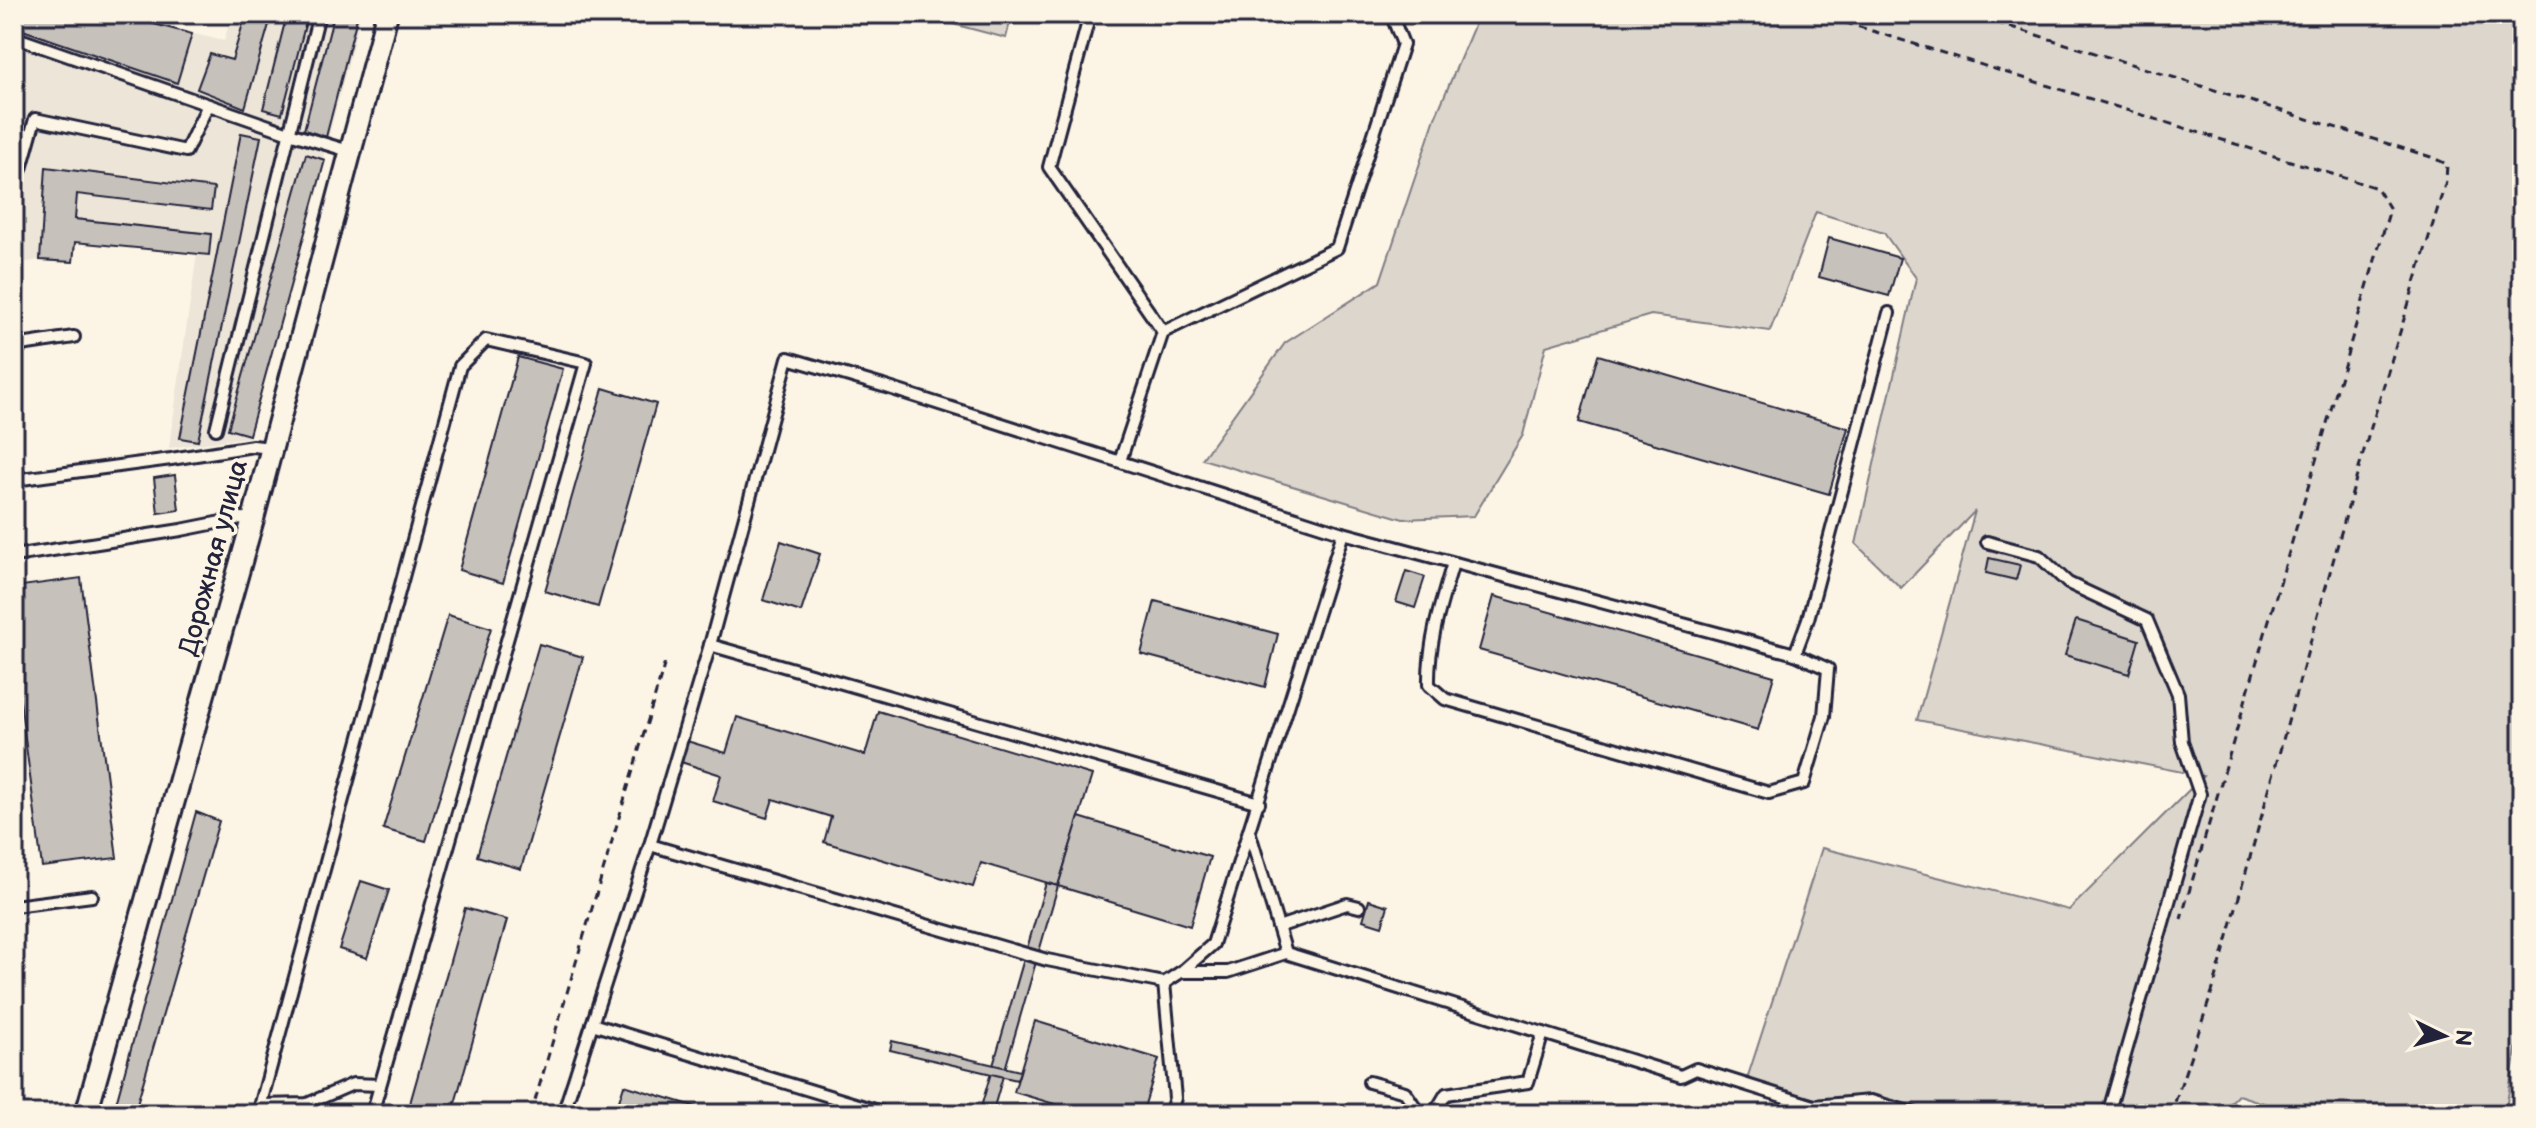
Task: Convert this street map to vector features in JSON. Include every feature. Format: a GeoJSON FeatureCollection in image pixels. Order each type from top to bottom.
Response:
{"type":"FeatureCollection","features":[{"type":"Feature","properties":{"kind":"street","name":"Дорожная улица"},"geometry":{"type":"LineString","coordinates":[[86,1114],[253,519],[387,14]]}},
{"type":"Feature","properties":{"kind":"lane"},"geometry":{"type":"LineString","coordinates":[[216,429],[319,14]]}},
{"type":"Feature","properties":{"kind":"lane"},"geometry":{"type":"LineString","coordinates":[[1090,14],[1049,167],[1163,332]]}},
{"type":"Feature","properties":{"kind":"lane"},"geometry":{"type":"LineString","coordinates":[[1120,461],[1163,332],[1337,248],[1403,44],[1391,14]]}},
{"type":"Feature","properties":{"kind":"lane"},"geometry":{"type":"LineString","coordinates":[[14,37],[349,151]]}},
{"type":"Feature","properties":{"kind":"lane"},"geometry":{"type":"LineString","coordinates":[[14,170],[21,169],[35,119],[186,151],[208,105]]}},
{"type":"Feature","properties":{"kind":"lane"},"geometry":{"type":"LineString","coordinates":[[1795,654],[1808,619],[1889,313]]}},
{"type":"Feature","properties":{"kind":"lane"},"geometry":{"type":"LineString","coordinates":[[14,346],[74,337]]}},
{"type":"Feature","properties":{"kind":"lane"},"geometry":{"type":"LineString","coordinates":[[372,1114],[586,363],[486,340],[460,366],[260,1109],[307,1104],[353,1084],[380,1085]]}},
{"type":"Feature","properties":{"kind":"lane"},"geometry":{"type":"LineString","coordinates":[[563,1114],[650,845],[710,645],[788,358],[1343,533],[1795,654],[1828,669],[1824,716],[1804,783],[1769,793],[1445,699],[1429,685],[1429,664],[1436,620],[1453,563]]}},
{"type":"Feature","properties":{"kind":"lane"},"geometry":{"type":"LineString","coordinates":[[14,480],[253,446],[271,448]]}},
{"type":"Feature","properties":{"kind":"lane"},"geometry":{"type":"LineString","coordinates":[[14,556],[241,518],[253,519]]}},
{"type":"Feature","properties":{"kind":"lane"},"geometry":{"type":"LineString","coordinates":[[650,845],[1047,960],[1164,983],[1213,944],[1343,533]]}},
{"type":"Feature","properties":{"kind":"lane"},"geometry":{"type":"LineString","coordinates":[[1987,542],[2039,556],[2068,583],[2147,620],[2178,694],[2182,742],[2200,794],[2108,1114]]}},
{"type":"Feature","properties":{"kind":"lane"},"geometry":{"type":"LineString","coordinates":[[710,645],[1259,803]]}},
{"type":"Feature","properties":{"kind":"lane"},"geometry":{"type":"LineString","coordinates":[[1250,832],[1286,953]]}},
{"type":"Feature","properties":{"kind":"lane"},"geometry":{"type":"LineString","coordinates":[[14,906],[92,896]]}},
{"type":"Feature","properties":{"kind":"lane"},"geometry":{"type":"LineString","coordinates":[[1278,927],[1347,904],[1359,907]]}},
{"type":"Feature","properties":{"kind":"lane"},"geometry":{"type":"LineString","coordinates":[[1181,972],[1228,972],[1286,953],[1681,1076],[1696,1069],[1814,1106],[1871,1101],[1916,1114]]}},
{"type":"Feature","properties":{"kind":"lane"},"geometry":{"type":"LineString","coordinates":[[1164,983],[1175,1098],[1170,1114]]}},
{"type":"Feature","properties":{"kind":"lane"},"geometry":{"type":"LineString","coordinates":[[592,1024],[888,1114]]}},
{"type":"Feature","properties":{"kind":"lane"},"geometry":{"type":"LineString","coordinates":[[1434,1114],[1446,1094],[1528,1082],[1543,1033]]}},
{"type":"Feature","properties":{"kind":"lane"},"geometry":{"type":"LineString","coordinates":[[1369,1082],[1405,1092],[1420,1114]]}},
{"type":"Feature","properties":{"kind":"path"},"geometry":{"type":"LineString","coordinates":[[1818,14],[2377,188],[2390,209],[2178,930]]}},
{"type":"Feature","properties":{"kind":"path"},"geometry":{"type":"LineString","coordinates":[[1969,14],[2447,164],[2446,181],[2365,447],[2214,986],[2171,1114]]}},
{"type":"Feature","properties":{"kind":"path"},"geometry":{"type":"LineString","coordinates":[[531,1114],[666,659]]}},
{"type":"Feature","properties":{"kind":"shaded area"},"geometry":{"type":"Polygon","coordinates":[[[14,14],[109,14],[224,41],[232,14],[361,14],[249,437],[169,448],[197,254],[76,242],[73,262],[40,260],[14,264],[14,14]]]}},
{"type":"Feature","properties":{"kind":"shaded area"},"geometry":{"type":"Polygon","coordinates":[[[915,14],[1012,14],[1006,38],[915,14]]]}},
{"type":"Feature","properties":{"kind":"shaded area"},"geometry":{"type":"Polygon","coordinates":[[[1479,14],[2522,14],[2522,1015],[2505,1114],[2298,1114],[2238,1095],[2219,1114],[1851,1114],[1746,1082],[1822,848],[2069,910],[2203,776],[1917,720],[1975,511],[1901,588],[1856,544],[1916,278],[1884,233],[1816,212],[1770,331],[1651,315],[1546,346],[1523,435],[1474,516],[1403,519],[1202,459],[1285,343],[1380,282],[1435,118],[1479,14]]]}},
{"type":"Feature","properties":{"kind":"building"},"geometry":{"type":"Polygon","coordinates":[[[14,14],[116,14],[192,34],[177,83],[14,27],[14,14]]]}},
{"type":"Feature","properties":{"kind":"building"},"geometry":{"type":"Polygon","coordinates":[[[246,14],[272,14],[245,108],[197,89],[210,54],[232,60],[246,14]]]}},
{"type":"Feature","properties":{"kind":"building"},"geometry":{"type":"Polygon","coordinates":[[[287,14],[308,14],[282,114],[263,109],[287,14]]]}},
{"type":"Feature","properties":{"kind":"building"},"geometry":{"type":"Polygon","coordinates":[[[334,14],[358,14],[326,137],[304,130],[334,14]]]}},
{"type":"Feature","properties":{"kind":"building"},"geometry":{"type":"Polygon","coordinates":[[[241,133],[261,137],[198,441],[180,438],[241,133]]]}},
{"type":"Feature","properties":{"kind":"building"},"geometry":{"type":"Polygon","coordinates":[[[306,154],[325,160],[249,435],[228,429],[306,154]]]}},
{"type":"Feature","properties":{"kind":"building"},"geometry":{"type":"Polygon","coordinates":[[[46,167],[214,188],[211,210],[77,194],[75,219],[211,234],[209,255],[75,242],[73,262],[40,260],[46,167]]]}},
{"type":"Feature","properties":{"kind":"building"},"geometry":{"type":"Polygon","coordinates":[[[1829,238],[1900,258],[1889,296],[1819,277],[1829,238]]]}},
{"type":"Feature","properties":{"kind":"building"},"geometry":{"type":"Polygon","coordinates":[[[1598,355],[1848,428],[1829,494],[1579,422],[1598,355]]]}},
{"type":"Feature","properties":{"kind":"building"},"geometry":{"type":"Polygon","coordinates":[[[518,357],[563,369],[503,583],[459,570],[518,357]]]}},
{"type":"Feature","properties":{"kind":"building"},"geometry":{"type":"Polygon","coordinates":[[[603,388],[656,404],[598,607],[545,591],[603,388]]]}},
{"type":"Feature","properties":{"kind":"building"},"geometry":{"type":"Polygon","coordinates":[[[175,475],[179,510],[158,513],[154,478],[175,475]]]}},
{"type":"Feature","properties":{"kind":"building"},"geometry":{"type":"Polygon","coordinates":[[[781,541],[820,554],[801,612],[763,600],[781,541]]]}},
{"type":"Feature","properties":{"kind":"building"},"geometry":{"type":"Polygon","coordinates":[[[1989,558],[2020,565],[2016,580],[1986,573],[1989,558]]]}},
{"type":"Feature","properties":{"kind":"building"},"geometry":{"type":"Polygon","coordinates":[[[1406,571],[1425,577],[1415,608],[1396,602],[1406,571]]]}},
{"type":"Feature","properties":{"kind":"building"},"geometry":{"type":"Polygon","coordinates":[[[81,578],[117,858],[42,867],[14,655],[14,587],[81,578]]]}},
{"type":"Feature","properties":{"kind":"building"},"geometry":{"type":"Polygon","coordinates":[[[1494,596],[1774,676],[1758,730],[1479,650],[1494,596]]]}},
{"type":"Feature","properties":{"kind":"building"},"geometry":{"type":"Polygon","coordinates":[[[1155,601],[1278,634],[1265,687],[1141,654],[1155,601]]]}},
{"type":"Feature","properties":{"kind":"building"},"geometry":{"type":"Polygon","coordinates":[[[448,615],[491,628],[426,841],[383,829],[448,615]]]}},
{"type":"Feature","properties":{"kind":"building"},"geometry":{"type":"Polygon","coordinates":[[[2076,620],[2139,640],[2129,674],[2065,655],[2076,620]]]}},
{"type":"Feature","properties":{"kind":"building"},"geometry":{"type":"Polygon","coordinates":[[[539,644],[583,657],[521,869],[477,856],[539,644]]]}},
{"type":"Feature","properties":{"kind":"building"},"geometry":{"type":"Polygon","coordinates":[[[878,711],[1092,775],[1058,886],[981,863],[973,887],[824,842],[831,817],[773,799],[767,818],[713,801],[721,775],[681,762],[687,741],[726,753],[737,717],[865,755],[878,711]]]}},
{"type":"Feature","properties":{"kind":"building"},"geometry":{"type":"Polygon","coordinates":[[[196,812],[219,821],[134,1114],[113,1114],[196,812]]]}},
{"type":"Feature","properties":{"kind":"building"},"geometry":{"type":"Polygon","coordinates":[[[1079,817],[1210,857],[1190,926],[1058,886],[1079,817]]]}},
{"type":"Feature","properties":{"kind":"building"},"geometry":{"type":"Polygon","coordinates":[[[361,881],[389,890],[367,958],[339,949],[361,881]]]}},
{"type":"Feature","properties":{"kind":"building"},"geometry":{"type":"Polygon","coordinates":[[[1046,883],[1058,886],[992,1114],[979,1114],[1046,883]]]}},
{"type":"Feature","properties":{"kind":"building"},"geometry":{"type":"Polygon","coordinates":[[[1369,900],[1388,906],[1382,926],[1363,920],[1369,900]]]}},
{"type":"Feature","properties":{"kind":"building"},"geometry":{"type":"Polygon","coordinates":[[[465,908],[507,920],[452,1114],[407,1114],[465,908]]]}},
{"type":"Feature","properties":{"kind":"building"},"geometry":{"type":"Polygon","coordinates":[[[1035,1021],[1159,1059],[1142,1114],[1088,1114],[1014,1092],[1035,1021]]]}},
{"type":"Feature","properties":{"kind":"building"},"geometry":{"type":"Polygon","coordinates":[[[892,1041],[1020,1071],[1017,1080],[890,1050],[892,1041]]]}},
{"type":"Feature","properties":{"kind":"building"},"geometry":{"type":"Polygon","coordinates":[[[624,1085],[720,1114],[615,1114],[624,1085]]]}}]}
